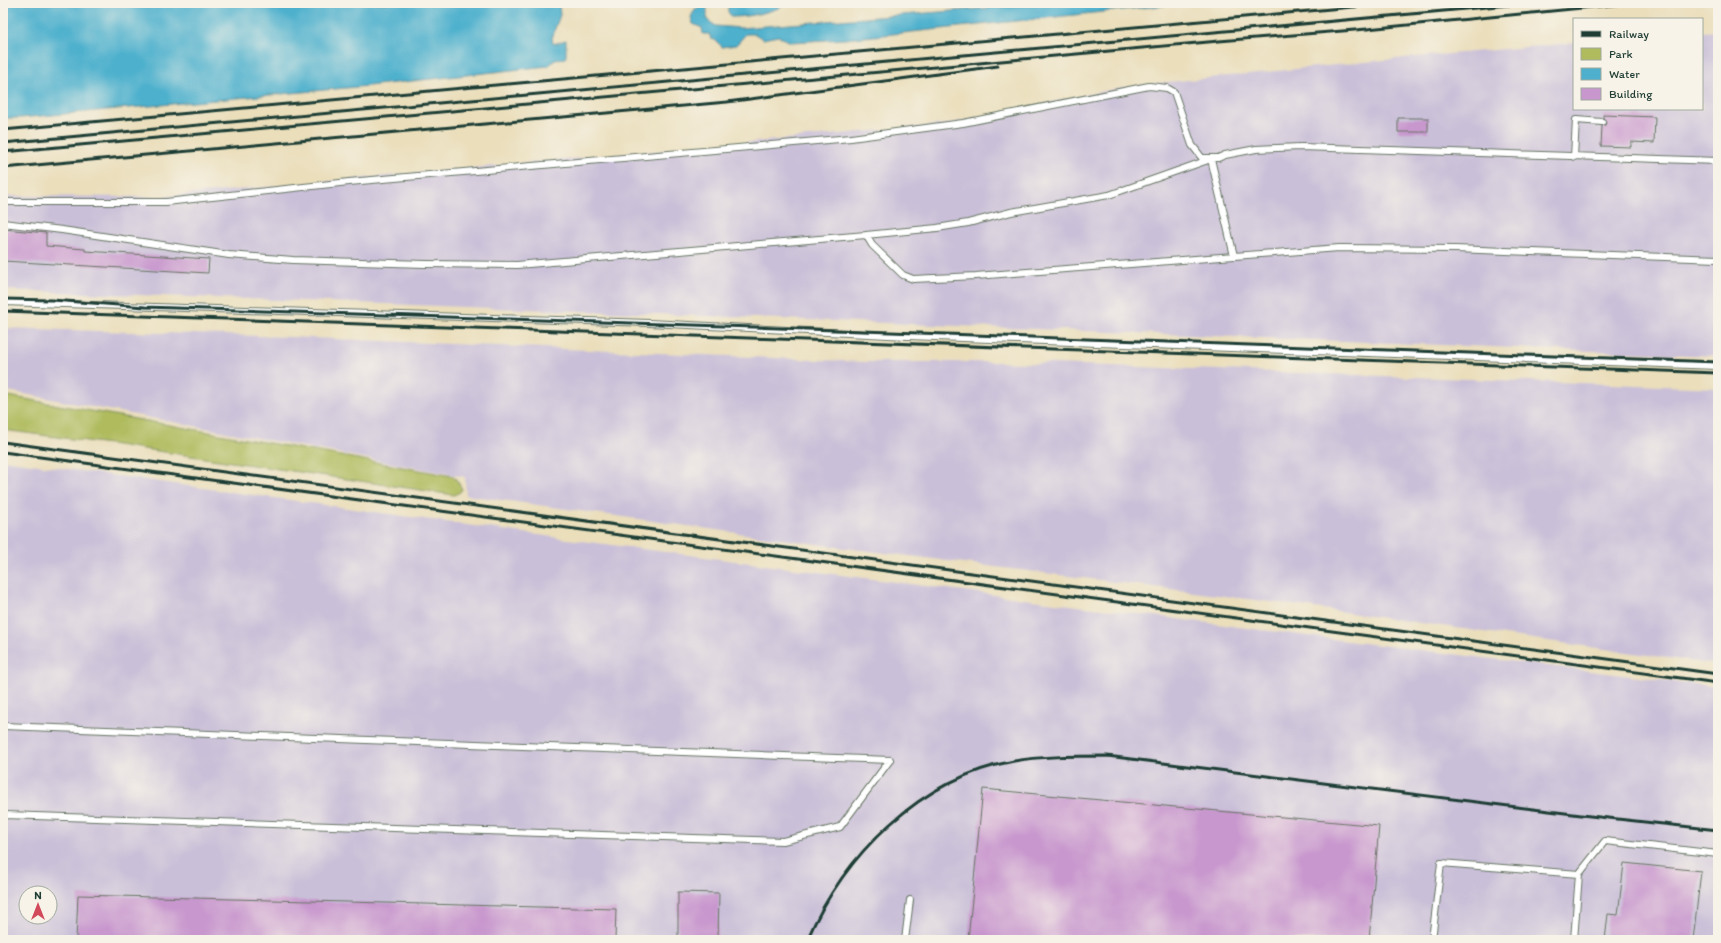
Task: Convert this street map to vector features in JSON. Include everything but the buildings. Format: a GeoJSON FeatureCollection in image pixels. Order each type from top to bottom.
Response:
{"type":"FeatureCollection","features":[{"type":"Feature","properties":{"kind":"lane"},"geometry":{"type":"LineString","coordinates":[[3,202],[166,202],[349,182],[851,138],[963,123],[1149,86],[1167,88],[1174,92],[1194,149],[1201,158],[1211,159]]}},
{"type":"Feature","properties":{"kind":"lane"},"geometry":{"type":"LineString","coordinates":[[1574,157],[1576,120],[1602,122]]}},
{"type":"Feature","properties":{"kind":"lane"},"geometry":{"type":"LineString","coordinates":[[3,223],[62,230],[229,255],[293,260],[476,265],[533,264],[866,235],[936,228],[968,223],[1011,212],[1109,196],[1211,159],[1256,149],[1301,147],[1718,162]]}},
{"type":"Feature","properties":{"kind":"lane"},"geometry":{"type":"LineString","coordinates":[[1211,159],[1234,256]]}},
{"type":"Feature","properties":{"kind":"lane"},"geometry":{"type":"LineString","coordinates":[[866,235],[872,245],[903,275],[913,279],[1339,248],[1455,249],[1718,259]]}},
{"type":"Feature","properties":{"kind":"lane"},"geometry":{"type":"LineString","coordinates":[[3,302],[617,322],[908,336],[1718,366]]}},
{"type":"Feature","properties":{"kind":"lane"},"geometry":{"type":"LineString","coordinates":[[3,726],[890,760],[840,827],[783,841],[5,815],[3,817]]}},
{"type":"Feature","properties":{"kind":"lane"},"geometry":{"type":"LineString","coordinates":[[1574,940],[1579,874],[1605,841],[1718,854]]}},
{"type":"Feature","properties":{"kind":"lane"},"geometry":{"type":"LineString","coordinates":[[1432,940],[1441,863],[1579,874]]}},
{"type":"Feature","properties":{"kind":"lane"},"geometry":{"type":"LineString","coordinates":[[905,940],[910,900]]}},
{"type":"Feature","properties":{"kind":"shaded area"},"geometry":{"type":"Polygon","coordinates":[[[1718,31],[1718,356],[633,313],[3,290],[3,196],[160,197],[948,124],[1129,86],[1415,57],[1573,43],[1573,110],[1703,110],[1703,32],[1718,31]]]}},
{"type":"Feature","properties":{"kind":"shaded area"},"geometry":{"type":"Polygon","coordinates":[[[3,328],[289,337],[866,362],[997,362],[1718,388],[1718,665],[1280,603],[831,546],[466,495],[465,477],[3,390],[3,328]]]}},
{"type":"Feature","properties":{"kind":"shaded area"},"geometry":{"type":"Polygon","coordinates":[[[3,460],[589,542],[1331,639],[1718,687],[1718,940],[3,940],[3,460]]]}},
{"type":"Feature","properties":{"kind":"green space"},"geometry":{"type":"Polygon","coordinates":[[[3,395],[452,476],[456,479],[462,489],[454,495],[117,445],[3,430],[3,395]]]}},
{"type":"Feature","properties":{"kind":"water"},"geometry":{"type":"Polygon","coordinates":[[[3,3],[559,3],[560,15],[552,37],[553,44],[566,40],[566,58],[556,59],[548,66],[368,86],[20,118],[3,118],[3,3]]]}},
{"type":"Feature","properties":{"kind":"water"},"geometry":{"type":"Polygon","coordinates":[[[698,3],[707,3],[707,20],[716,26],[741,28],[1051,3],[1189,3],[845,39],[791,42],[778,36],[763,39],[755,34],[746,34],[736,45],[722,47],[715,40],[711,39],[709,34],[703,34],[702,28],[693,24],[691,17],[695,9],[700,7],[698,3]]]}},
{"type":"Feature","properties":{"kind":"water"},"geometry":{"type":"Polygon","coordinates":[[[728,3],[788,3],[776,9],[761,13],[732,17],[728,12],[728,3]]]}},
{"type":"Feature","properties":{"kind":"railway"},"geometry":{"type":"LineString","coordinates":[[3,130],[1397,3]]}},
{"type":"Feature","properties":{"kind":"railway"},"geometry":{"type":"LineString","coordinates":[[3,143],[1531,3]]}},
{"type":"Feature","properties":{"kind":"railway"},"geometry":{"type":"LineString","coordinates":[[3,152],[1219,41],[1367,29],[1633,3]]}},
{"type":"Feature","properties":{"kind":"railway"},"geometry":{"type":"LineString","coordinates":[[3,168],[727,102],[998,66]]}},
{"type":"Feature","properties":{"kind":"railway"},"geometry":{"type":"LineString","coordinates":[[3,299],[52,300],[145,307],[753,327],[1718,362]]}},
{"type":"Feature","properties":{"kind":"railway"},"geometry":{"type":"LineString","coordinates":[[3,311],[1718,373]]}},
{"type":"Feature","properties":{"kind":"railway"},"geometry":{"type":"LineString","coordinates":[[3,442],[1718,674]]}},
{"type":"Feature","properties":{"kind":"railway"},"geometry":{"type":"LineString","coordinates":[[3,452],[1718,683]]}},
{"type":"Feature","properties":{"kind":"railway"},"geometry":{"type":"LineString","coordinates":[[807,940],[823,909],[842,879],[864,850],[889,825],[917,803],[947,784],[980,770],[1026,759],[1107,756],[1581,815],[1718,830]]}}]}
